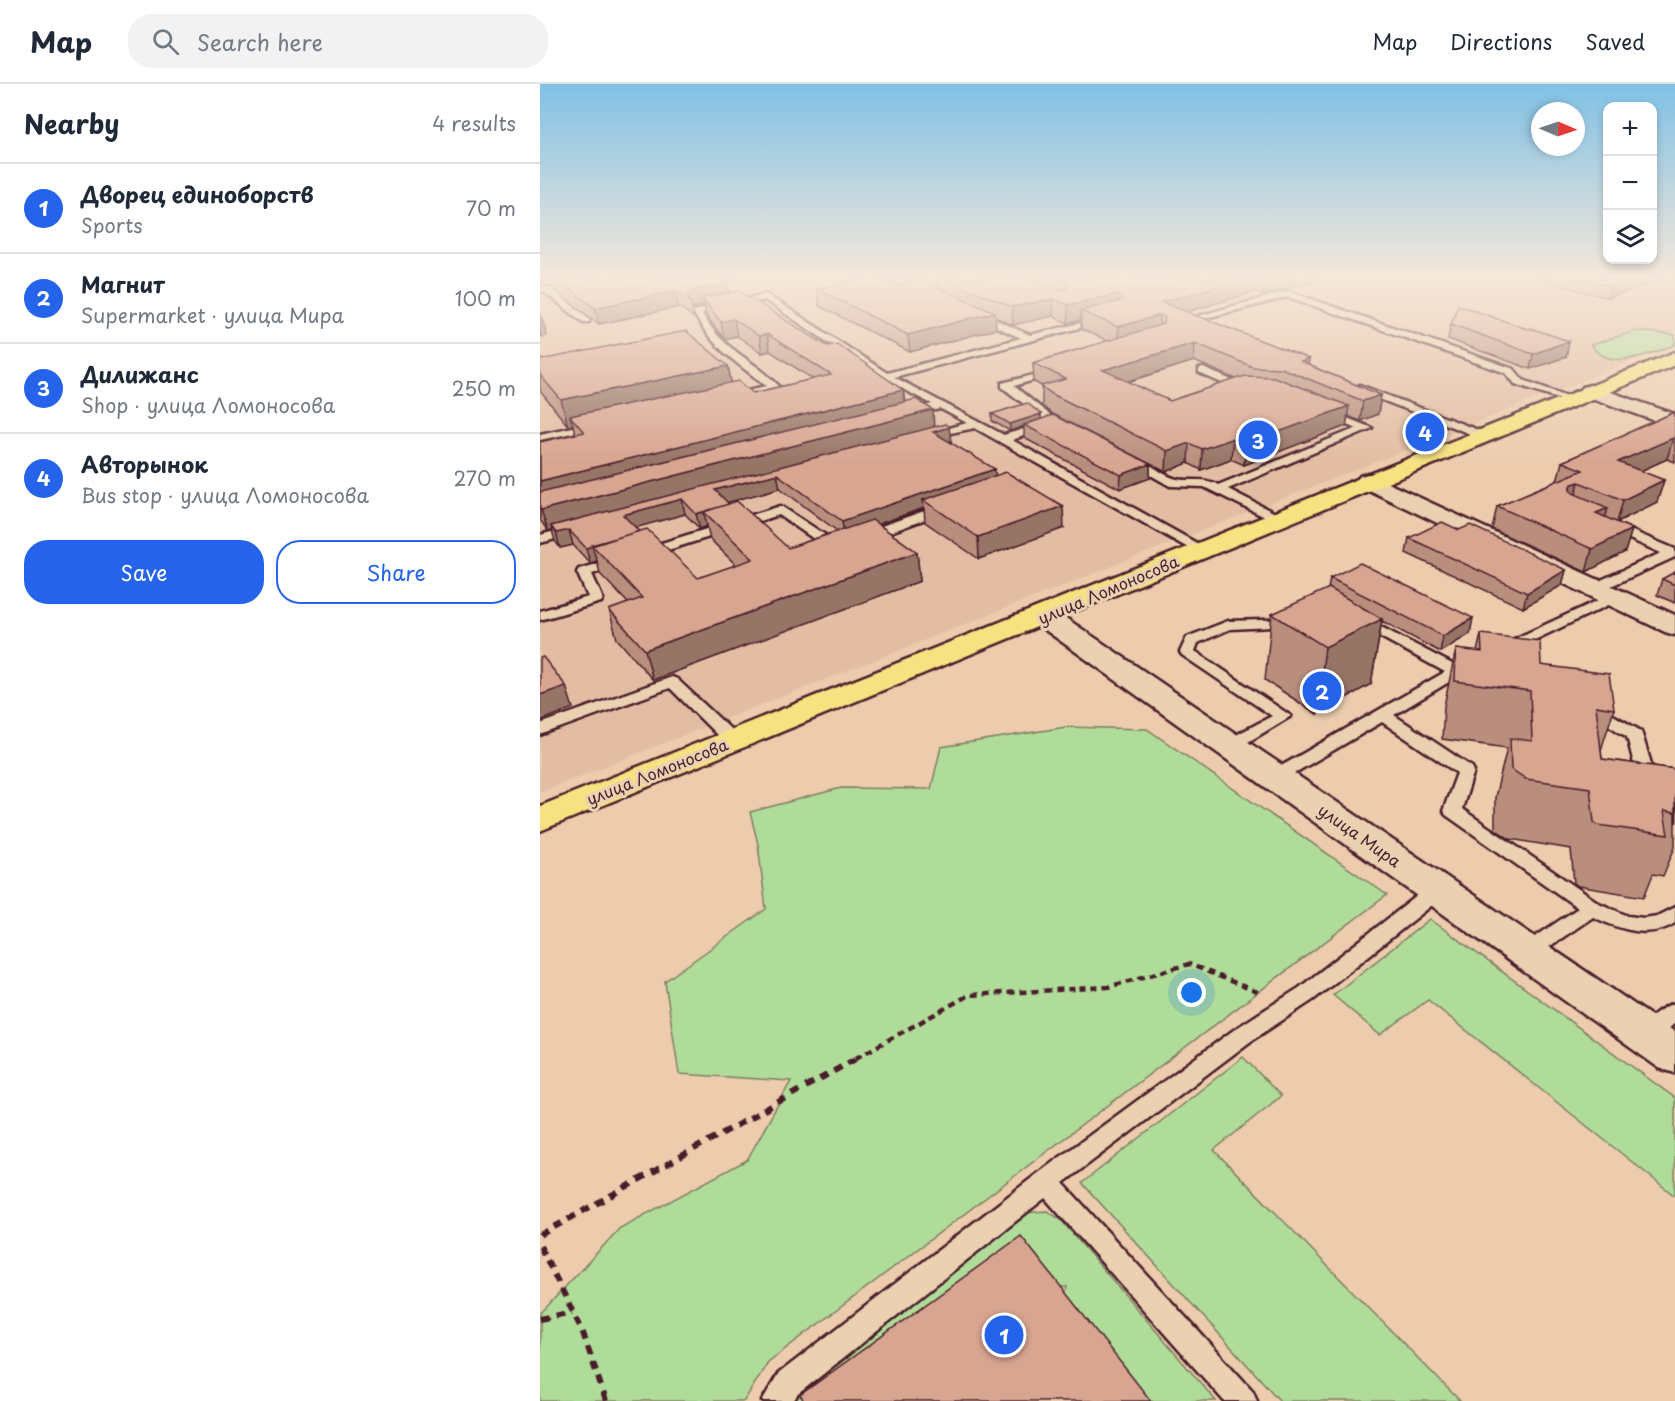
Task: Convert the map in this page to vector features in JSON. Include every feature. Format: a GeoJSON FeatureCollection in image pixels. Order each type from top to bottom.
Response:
{"type":"FeatureCollection","features":[{"type":"Feature","properties":{"kind":"highway","name":"улица Ломоносова"},"geometry":{"type":"LineString","coordinates":[[540,819],[1675,358]]}},
{"type":"Feature","properties":{"kind":"street"},"geometry":{"type":"LineString","coordinates":[[1580,395],[1669,423]]}},
{"type":"Feature","properties":{"kind":"street"},"geometry":{"type":"LineString","coordinates":[[1368,481],[1675,626]]}},
{"type":"Feature","properties":{"kind":"street","name":"улица Мира"},"geometry":{"type":"LineString","coordinates":[[1044,616],[1675,1055]]}},
{"type":"Feature","properties":{"kind":"lane"},"geometry":{"type":"LineString","coordinates":[[717,340],[775,387],[719,399]]}},
{"type":"Feature","properties":{"kind":"lane"},"geometry":{"type":"LineString","coordinates":[[831,340],[885,376],[942,405],[1202,550]]}},
{"type":"Feature","properties":{"kind":"lane"},"geometry":{"type":"LineString","coordinates":[[885,376],[1020,340]]}},
{"type":"Feature","properties":{"kind":"lane"},"geometry":{"type":"LineString","coordinates":[[1422,340],[1510,371],[1519,382],[1580,395]]}},
{"type":"Feature","properties":{"kind":"lane"},"geometry":{"type":"LineString","coordinates":[[1061,368],[1006,385],[1055,422],[1074,432]]}},
{"type":"Feature","properties":{"kind":"lane"},"geometry":{"type":"LineString","coordinates":[[1203,371],[1248,391],[1265,391]]}},
{"type":"Feature","properties":{"kind":"lane"},"geometry":{"type":"LineString","coordinates":[[1353,385],[1482,435]]}},
{"type":"Feature","properties":{"kind":"lane"},"geometry":{"type":"LineString","coordinates":[[896,417],[942,405]]}},
{"type":"Feature","properties":{"kind":"lane"},"geometry":{"type":"LineString","coordinates":[[1218,489],[1367,428],[1315,408]]}},
{"type":"Feature","properties":{"kind":"lane"},"geometry":{"type":"LineString","coordinates":[[540,437],[607,422]]}},
{"type":"Feature","properties":{"kind":"lane"},"geometry":{"type":"LineString","coordinates":[[1002,439],[1055,422]]}},
{"type":"Feature","properties":{"kind":"lane"},"geometry":{"type":"LineString","coordinates":[[918,439],[976,424]]}},
{"type":"Feature","properties":{"kind":"lane"},"geometry":{"type":"LineString","coordinates":[[1114,452],[1174,483],[1206,483],[1277,519]]}},
{"type":"Feature","properties":{"kind":"lane"},"geometry":{"type":"LineString","coordinates":[[540,616],[596,599],[584,572],[781,510],[835,547],[953,505]]}},
{"type":"Feature","properties":{"kind":"lane"},"geometry":{"type":"LineString","coordinates":[[1602,523],[1674,552]]}},
{"type":"Feature","properties":{"kind":"lane"},"geometry":{"type":"LineString","coordinates":[[540,539],[586,527]]}},
{"type":"Feature","properties":{"kind":"lane"},"geometry":{"type":"LineString","coordinates":[[1275,777],[1456,672],[1674,552]]}},
{"type":"Feature","properties":{"kind":"lane"},"geometry":{"type":"LineString","coordinates":[[1345,612],[1456,672]]}},
{"type":"Feature","properties":{"kind":"lane"},"geometry":{"type":"LineString","coordinates":[[1229,746],[1283,716],[1187,652],[1192,640],[1228,625],[1307,622]]}},
{"type":"Feature","properties":{"kind":"lane"},"geometry":{"type":"LineString","coordinates":[[540,730],[672,682],[733,741]]}},
{"type":"Feature","properties":{"kind":"lane"},"geometry":{"type":"LineString","coordinates":[[1576,698],[1635,735],[1652,795],[1675,815]]}},
{"type":"Feature","properties":{"kind":"lane"},"geometry":{"type":"LineString","coordinates":[[1383,715],[1466,771],[1452,811],[1592,908],[1630,926],[1662,924],[1675,914]]}},
{"type":"Feature","properties":{"kind":"lane"},"geometry":{"type":"LineString","coordinates":[[776,1401],[788,1384],[1046,1182],[1243,1035],[1289,1005],[1438,890]]}},
{"type":"Feature","properties":{"kind":"lane"},"geometry":{"type":"LineString","coordinates":[[1527,952],[1592,908]]}},
{"type":"Feature","properties":{"kind":"lane"},"geometry":{"type":"LineString","coordinates":[[1646,1035],[1675,1011]]}},
{"type":"Feature","properties":{"kind":"lane"},"geometry":{"type":"LineString","coordinates":[[1046,1182],[1243,1401]]}},
{"type":"Feature","properties":{"kind":"path"},"geometry":{"type":"LineString","coordinates":[[540,1235],[969,995],[1108,987],[1189,964],[1289,1005]]}},
{"type":"Feature","properties":{"kind":"path"},"geometry":{"type":"LineString","coordinates":[[540,1246],[582,1330],[606,1401]]}},
{"type":"Feature","properties":{"kind":"path"},"geometry":{"type":"LineString","coordinates":[[540,1319],[572,1311]]}},
{"type":"Feature","properties":{"kind":"shaded area"},"geometry":{"type":"Polygon","coordinates":[[[540,340],[1675,340],[1675,344],[540,792],[540,340]]]}},
{"type":"Feature","properties":{"kind":"green space"},"geometry":{"type":"Polygon","coordinates":[[[1606,340],[1675,340],[1675,345],[1643,356],[1620,359],[1609,358],[1599,353],[1591,345],[1606,340]]]}},
{"type":"Feature","properties":{"kind":"green space"},"geometry":{"type":"Polygon","coordinates":[[[1066,727],[1147,729],[1387,895],[768,1362],[744,1401],[540,1401],[540,1314],[620,1228],[747,1160],[791,1081],[679,1074],[665,981],[766,909],[758,844],[750,812],[841,788],[931,789],[941,747],[1066,727]]]}},
{"type":"Feature","properties":{"kind":"green space"},"geometry":{"type":"Polygon","coordinates":[[[1430,919],[1675,1098],[1675,1196],[1428,1000],[1380,1035],[1333,995],[1430,919]]]}},
{"type":"Feature","properties":{"kind":"green space"},"geometry":{"type":"Polygon","coordinates":[[[1243,1057],[1281,1096],[1214,1150],[1460,1401],[1280,1401],[1082,1183],[1243,1057]]]}},
{"type":"Feature","properties":{"kind":"green space"},"geometry":{"type":"Polygon","coordinates":[[[1047,1211],[1060,1219],[1216,1401],[1138,1401],[1063,1307],[1067,1287],[1048,1287],[834,1401],[791,1401],[1024,1213],[1047,1211]]]}},
{"type":"Feature","properties":{"kind":"building"},"geometry":{"type":"Polygon","coordinates":[[[638,340],[697,340],[728,366],[561,400],[540,375],[540,360],[638,340]]]}},
{"type":"Feature","properties":{"kind":"building"},"geometry":{"type":"Polygon","coordinates":[[[777,340],[818,340],[827,346],[837,344],[903,390],[540,481],[540,442],[584,432],[570,416],[739,381],[753,393],[831,375],[777,340]]]}},
{"type":"Feature","properties":{"kind":"building"},"geometry":{"type":"Polygon","coordinates":[[[1109,340],[1261,340],[1309,359],[1301,362],[1381,395],[1363,401],[1281,368],[1253,367],[1195,343],[1103,370],[1170,401],[1245,376],[1274,377],[1349,406],[1246,444],[1233,438],[1202,449],[1189,443],[1167,451],[1052,394],[1041,386],[1066,379],[1033,363],[1109,340]]]}},
{"type":"Feature","properties":{"kind":"building"},"geometry":{"type":"Polygon","coordinates":[[[1496,340],[1569,341],[1533,354],[1496,340]]]}},
{"type":"Feature","properties":{"kind":"building"},"geometry":{"type":"Polygon","coordinates":[[[916,399],[933,410],[541,510],[540,508],[540,492],[916,399]]]}},
{"type":"Feature","properties":{"kind":"building"},"geometry":{"type":"Polygon","coordinates":[[[1027,403],[1041,414],[1010,424],[992,414],[1027,403]]]}},
{"type":"Feature","properties":{"kind":"building"},"geometry":{"type":"Polygon","coordinates":[[[1675,412],[1675,438],[1618,462],[1664,480],[1623,500],[1579,482],[1572,484],[1570,489],[1573,493],[1608,508],[1596,513],[1632,529],[1592,549],[1497,506],[1583,470],[1562,462],[1675,412]]]}},
{"type":"Feature","properties":{"kind":"building"},"geometry":{"type":"Polygon","coordinates":[[[1053,415],[1150,464],[1121,475],[1024,425],[1053,415]]]}},
{"type":"Feature","properties":{"kind":"building"},"geometry":{"type":"Polygon","coordinates":[[[945,424],[949,427],[933,432],[995,469],[842,521],[777,474],[715,490],[729,504],[696,514],[682,499],[623,515],[639,531],[586,548],[569,530],[556,533],[551,526],[945,424]]]}},
{"type":"Feature","properties":{"kind":"building"},"geometry":{"type":"Polygon","coordinates":[[[1006,472],[1063,506],[978,537],[923,500],[1006,472]]]}},
{"type":"Feature","properties":{"kind":"building"},"geometry":{"type":"Polygon","coordinates":[[[737,501],[788,548],[872,520],[917,552],[645,650],[609,610],[642,598],[592,545],[647,529],[698,578],[753,559],[704,512],[737,501]]]}},
{"type":"Feature","properties":{"kind":"building"},"geometry":{"type":"Polygon","coordinates":[[[1442,522],[1459,530],[1470,525],[1566,570],[1527,593],[1409,538],[1442,522]]]}},
{"type":"Feature","properties":{"kind":"building"},"geometry":{"type":"Polygon","coordinates":[[[1360,563],[1473,618],[1443,636],[1330,578],[1360,563]]]}},
{"type":"Feature","properties":{"kind":"building"},"geometry":{"type":"Polygon","coordinates":[[[1675,572],[1675,585],[1662,579],[1675,572]]]}},
{"type":"Feature","properties":{"kind":"building"},"geometry":{"type":"Polygon","coordinates":[[[1329,588],[1382,619],[1325,647],[1272,614],[1329,588]]]}},
{"type":"Feature","properties":{"kind":"building"},"geometry":{"type":"Polygon","coordinates":[[[1481,634],[1540,641],[1541,665],[1609,674],[1614,709],[1596,706],[1602,759],[1675,769],[1675,813],[1664,811],[1668,835],[1598,825],[1594,822],[1590,788],[1526,779],[1511,769],[1510,738],[1532,741],[1530,691],[1455,681],[1456,649],[1482,652],[1481,634]]]}},
{"type":"Feature","properties":{"kind":"building"},"geometry":{"type":"Polygon","coordinates":[[[543,657],[566,686],[540,695],[540,658],[543,657]]]}},
{"type":"Feature","properties":{"kind":"building"},"geometry":{"type":"Polygon","coordinates":[[[1021,1236],[1151,1401],[804,1401],[800,1395],[1021,1236]]]}},
{"type":"Feature","properties":{"kind":"place","name":"Авторынок"},"geometry":{"type":"Point","coordinates":[1425,432]}},
{"type":"Feature","properties":{"kind":"place","name":"Дилижанс"},"geometry":{"type":"Point","coordinates":[1258,440]}},
{"type":"Feature","properties":{"kind":"place","name":"Магнит"},"geometry":{"type":"Point","coordinates":[1322,691]}},
{"type":"Feature","properties":{"kind":"place","name":"Дворец единоборств"},"geometry":{"type":"Point","coordinates":[1004,1335]}}]}
